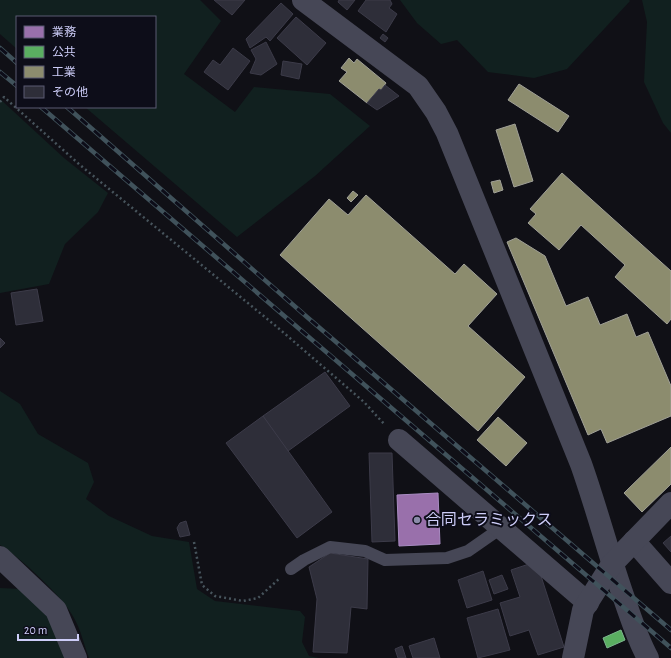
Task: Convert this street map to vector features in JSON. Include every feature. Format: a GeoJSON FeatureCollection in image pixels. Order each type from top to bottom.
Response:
{"type":"FeatureCollection","features":[{"type":"Feature","properties":{"kind":"street"},"geometry":{"type":"LineString","coordinates":[[303,0],[418,86],[436,112],[447,133],[581,464],[597,507],[612,564],[640,644],[648,658]]}},
{"type":"Feature","properties":{"kind":"street"},"geometry":{"type":"LineString","coordinates":[[399,440],[588,603]]}},
{"type":"Feature","properties":{"kind":"street"},"geometry":{"type":"LineString","coordinates":[[573,658],[583,610],[612,564],[671,503]]}},
{"type":"Feature","properties":{"kind":"street"},"geometry":{"type":"LineString","coordinates":[[634,541],[671,583]]}},
{"type":"Feature","properties":{"kind":"street"},"geometry":{"type":"LineString","coordinates":[[0,557],[56,610],[76,658]]}},
{"type":"Feature","properties":{"kind":"lane"},"geometry":{"type":"LineString","coordinates":[[291,569],[304,560],[330,547],[365,551],[385,560],[447,558],[468,551],[501,528]]}},
{"type":"Feature","properties":{"kind":"path"},"geometry":{"type":"LineString","coordinates":[[0,102],[4,97],[16,108]]}},
{"type":"Feature","properties":{"kind":"path"},"geometry":{"type":"LineString","coordinates":[[16,108],[80,165],[277,327],[364,402],[399,440]]}},
{"type":"Feature","properties":{"kind":"path"},"geometry":{"type":"LineString","coordinates":[[194,542],[202,584],[215,596],[243,601],[258,598],[291,569]]}},
{"type":"Feature","properties":{"kind":"shaded area"},"geometry":{"type":"Polygon","coordinates":[[[0,0],[200,0],[221,21],[184,74],[235,112],[254,87],[330,94],[370,126],[315,176],[237,237],[86,108],[156,108],[156,16],[16,16],[16,48],[0,34],[0,0]]]}},
{"type":"Feature","properties":{"kind":"shaded area"},"geometry":{"type":"Polygon","coordinates":[[[400,0],[630,1],[567,69],[534,78],[488,72],[457,40],[441,44],[417,23],[400,0]]]}},
{"type":"Feature","properties":{"kind":"shaded area"},"geometry":{"type":"Polygon","coordinates":[[[642,0],[671,0],[671,133],[663,123],[644,82],[647,22],[642,0]]]}},
{"type":"Feature","properties":{"kind":"shaded area"},"geometry":{"type":"Polygon","coordinates":[[[0,99],[64,158],[108,193],[98,212],[65,244],[49,284],[0,293],[0,99]]]}},
{"type":"Feature","properties":{"kind":"shaded area"},"geometry":{"type":"Polygon","coordinates":[[[0,391],[20,404],[38,434],[88,463],[94,482],[86,499],[109,516],[152,536],[189,542],[197,589],[215,601],[300,611],[305,617],[302,642],[309,656],[319,658],[89,658],[79,627],[69,610],[41,578],[0,545],[0,391]]]}},
{"type":"Feature","properties":{"kind":"shaded area"},"geometry":{"type":"Polygon","coordinates":[[[0,588],[21,589],[50,611],[70,658],[0,658],[0,588]]]}},
{"type":"Feature","properties":{"kind":"building: 業務"},"geometry":{"type":"Polygon","coordinates":[[[438,493],[440,544],[399,546],[397,495],[438,493]]]}},
{"type":"Feature","properties":{"kind":"building: 公共"},"geometry":{"type":"Polygon","coordinates":[[[621,630],[625,640],[607,648],[603,638],[621,630]]]}},
{"type":"Feature","properties":{"kind":"building: 工業"},"geometry":{"type":"Polygon","coordinates":[[[349,58],[354,63],[357,59],[386,83],[367,103],[339,81],[347,72],[341,68],[349,58]]]}},
{"type":"Feature","properties":{"kind":"building: 工業"},"geometry":{"type":"Polygon","coordinates":[[[519,84],[569,116],[558,132],[508,100],[519,84]]]}},
{"type":"Feature","properties":{"kind":"building: 工業"},"geometry":{"type":"Polygon","coordinates":[[[515,124],[533,181],[514,187],[496,130],[515,124]]]}},
{"type":"Feature","properties":{"kind":"building: 工業"},"geometry":{"type":"Polygon","coordinates":[[[562,173],[671,271],[671,319],[667,324],[615,277],[625,265],[581,225],[559,250],[528,223],[536,214],[530,209],[562,173]]]}},
{"type":"Feature","properties":{"kind":"building: 工業"},"geometry":{"type":"Polygon","coordinates":[[[500,180],[503,190],[494,193],[491,182],[500,180]]]}},
{"type":"Feature","properties":{"kind":"building: 工業"},"geometry":{"type":"Polygon","coordinates":[[[353,191],[358,195],[351,202],[347,198],[353,191]]]}},
{"type":"Feature","properties":{"kind":"building: 工業"},"geometry":{"type":"Polygon","coordinates":[[[366,195],[455,274],[464,264],[497,294],[468,326],[525,377],[478,431],[280,255],[329,199],[348,215],[366,195]]]}},
{"type":"Feature","properties":{"kind":"building: 工業"},"geometry":{"type":"Polygon","coordinates":[[[516,238],[545,256],[566,306],[588,297],[600,325],[627,314],[636,337],[648,332],[671,386],[671,416],[607,443],[601,429],[588,435],[507,242],[516,238]]]}},
{"type":"Feature","properties":{"kind":"building: 工業"},"geometry":{"type":"Polygon","coordinates":[[[498,417],[527,443],[506,466],[477,440],[498,417]]]}},
{"type":"Feature","properties":{"kind":"building: 工業"},"geometry":{"type":"Polygon","coordinates":[[[671,447],[671,484],[642,512],[624,493],[671,447]]]}},
{"type":"Feature","properties":{"kind":"building: その他"},"geometry":{"type":"Polygon","coordinates":[[[214,0],[245,0],[232,15],[214,0]]]}},
{"type":"Feature","properties":{"kind":"building: その他"},"geometry":{"type":"Polygon","coordinates":[[[339,0],[355,0],[347,10],[338,2],[339,0]]]}},
{"type":"Feature","properties":{"kind":"building: その他"},"geometry":{"type":"Polygon","coordinates":[[[366,0],[390,0],[392,4],[389,8],[397,14],[386,32],[358,11],[366,0]]]}},
{"type":"Feature","properties":{"kind":"building: その他"},"geometry":{"type":"Polygon","coordinates":[[[281,3],[293,14],[270,41],[266,37],[250,48],[246,39],[281,3]]]}},
{"type":"Feature","properties":{"kind":"building: その他"},"geometry":{"type":"Polygon","coordinates":[[[296,17],[326,43],[307,65],[277,38],[296,17]]]}},
{"type":"Feature","properties":{"kind":"building: その他"},"geometry":{"type":"Polygon","coordinates":[[[383,34],[388,38],[385,42],[380,38],[383,34]]]}},
{"type":"Feature","properties":{"kind":"building: その他"},"geometry":{"type":"Polygon","coordinates":[[[266,42],[277,64],[261,75],[250,73],[256,59],[251,50],[266,42]]]}},
{"type":"Feature","properties":{"kind":"building: その他"},"geometry":{"type":"Polygon","coordinates":[[[233,48],[250,61],[228,90],[204,72],[213,60],[220,65],[233,48]]]}},
{"type":"Feature","properties":{"kind":"building: その他"},"geometry":{"type":"Polygon","coordinates":[[[283,61],[302,64],[299,79],[281,75],[283,61]]]}},
{"type":"Feature","properties":{"kind":"building: その他"},"geometry":{"type":"Polygon","coordinates":[[[385,85],[399,96],[377,110],[367,103],[379,89],[381,90],[385,85]]]}},
{"type":"Feature","properties":{"kind":"building: その他"},"geometry":{"type":"Polygon","coordinates":[[[37,289],[43,321],[16,325],[11,293],[37,289]]]}},
{"type":"Feature","properties":{"kind":"building: その他"},"geometry":{"type":"Polygon","coordinates":[[[0,338],[5,343],[0,348],[0,338]]]}},
{"type":"Feature","properties":{"kind":"building: その他"},"geometry":{"type":"Polygon","coordinates":[[[325,372],[350,406],[288,451],[263,416],[325,372]]]}},
{"type":"Feature","properties":{"kind":"building: その他"},"geometry":{"type":"Polygon","coordinates":[[[263,416],[332,512],[297,538],[226,443],[263,416]]]}},
{"type":"Feature","properties":{"kind":"building: その他"},"geometry":{"type":"Polygon","coordinates":[[[369,453],[392,453],[395,541],[372,542],[369,453]]]}},
{"type":"Feature","properties":{"kind":"building: その他"},"geometry":{"type":"Polygon","coordinates":[[[186,521],[190,535],[180,537],[177,528],[180,523],[186,521]]]}},
{"type":"Feature","properties":{"kind":"building: その他"},"geometry":{"type":"Polygon","coordinates":[[[671,536],[671,552],[663,543],[671,536]]]}},
{"type":"Feature","properties":{"kind":"building: その他"},"geometry":{"type":"Polygon","coordinates":[[[330,553],[368,559],[367,609],[351,607],[347,653],[313,652],[317,599],[309,567],[330,553]]]}},
{"type":"Feature","properties":{"kind":"building: その他"},"geometry":{"type":"Polygon","coordinates":[[[529,564],[541,576],[564,647],[538,655],[529,630],[510,636],[500,603],[520,597],[511,570],[529,564]]]}},
{"type":"Feature","properties":{"kind":"building: その他"},"geometry":{"type":"Polygon","coordinates":[[[483,571],[492,600],[467,608],[458,580],[483,571]]]}},
{"type":"Feature","properties":{"kind":"building: その他"},"geometry":{"type":"Polygon","coordinates":[[[502,575],[508,589],[494,594],[489,580],[502,575]]]}},
{"type":"Feature","properties":{"kind":"building: その他"},"geometry":{"type":"Polygon","coordinates":[[[498,609],[510,650],[478,658],[467,618],[498,609]]]}},
{"type":"Feature","properties":{"kind":"building: その他"},"geometry":{"type":"Polygon","coordinates":[[[434,638],[440,658],[413,658],[409,646],[434,638]]]}},
{"type":"Feature","properties":{"kind":"building: その他"},"geometry":{"type":"Polygon","coordinates":[[[402,646],[406,658],[398,658],[395,649],[402,646]]]}},
{"type":"Feature","properties":{"kind":"railway"},"geometry":{"type":"LineString","coordinates":[[0,48],[16,62]]}},
{"type":"Feature","properties":{"kind":"railway"},"geometry":{"type":"LineString","coordinates":[[0,72],[16,85]]}},
{"type":"Feature","properties":{"kind":"railway"},"geometry":{"type":"LineString","coordinates":[[42,108],[671,648]]}},
{"type":"Feature","properties":{"kind":"railway"},"geometry":{"type":"LineString","coordinates":[[68,108],[307,317],[671,630]]}},
{"type":"Feature","properties":{"kind":"place","name":"合同セラミックス"},"geometry":{"type":"Point","coordinates":[417,520]}}]}
